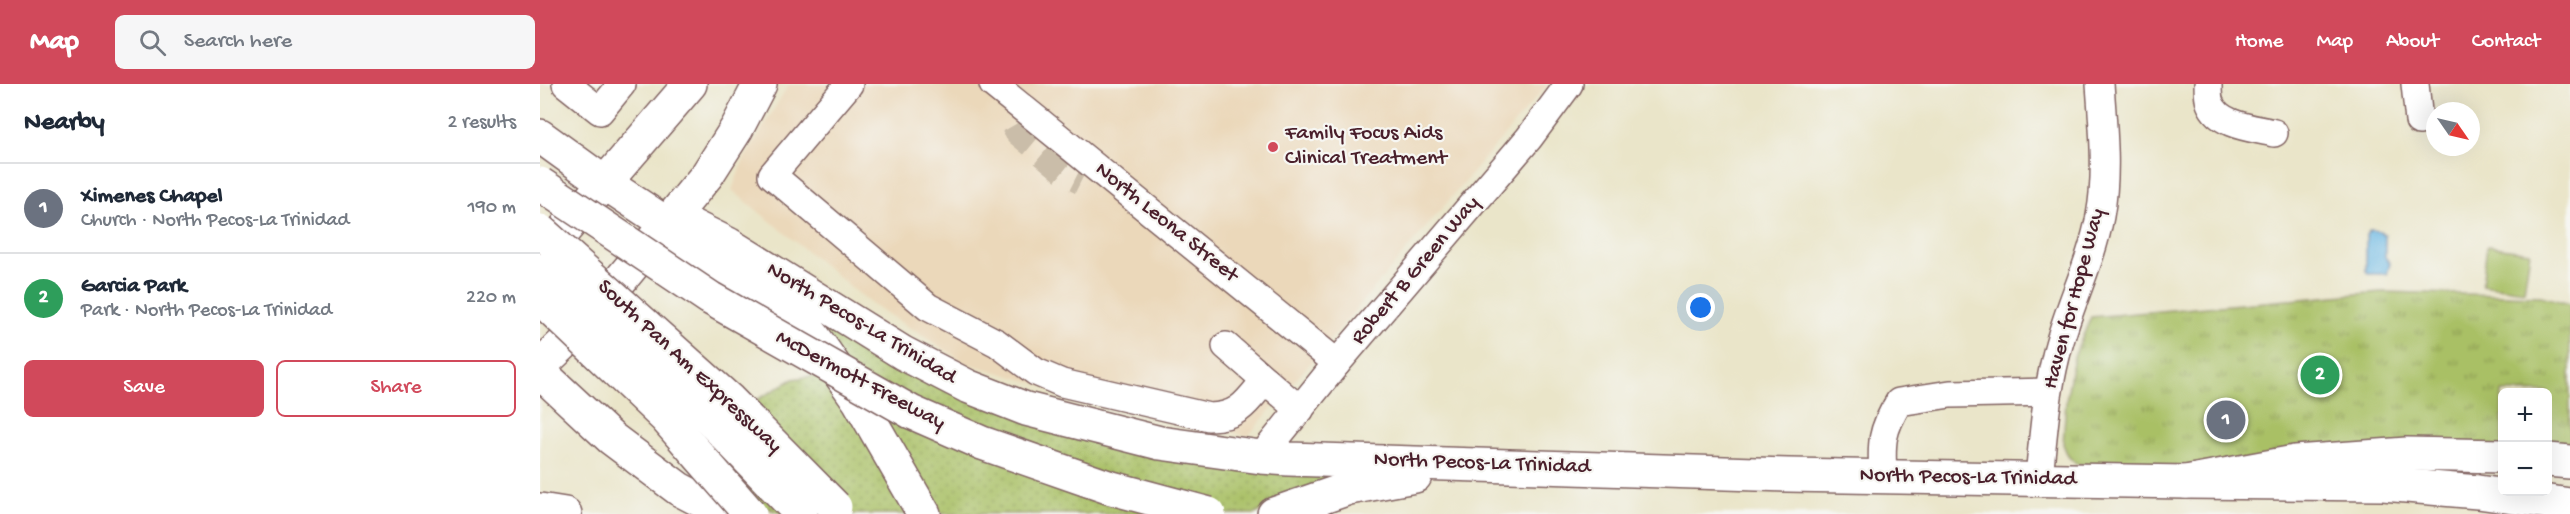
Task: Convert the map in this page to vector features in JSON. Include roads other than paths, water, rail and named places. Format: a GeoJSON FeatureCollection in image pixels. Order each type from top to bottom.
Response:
{"type":"FeatureCollection","features":[{"type":"Feature","properties":{"kind":"main road"},"geometry":{"type":"LineString","coordinates":[[540,258],[690,84]]}},
{"type":"Feature","properties":{"kind":"main road"},"geometry":{"type":"LineString","coordinates":[[727,514],[680,489],[611,438],[543,366],[585,323],[707,175],[760,84]]}},
{"type":"Feature","properties":{"kind":"main road","name":"North Pecos-La Trinidad"},"geometry":{"type":"LineString","coordinates":[[540,136],[667,224],[692,226],[728,244],[925,364],[967,386],[1026,409],[1160,443],[1261,458],[1882,477],[2186,482],[2295,462],[2407,454],[2498,456]]}},
{"type":"Feature","properties":{"kind":"main road"},"geometry":{"type":"LineString","coordinates":[[707,175],[711,213],[728,244]]}},
{"type":"Feature","properties":{"kind":"main road","name":"McDermott Freeway"},"geometry":{"type":"LineString","coordinates":[[540,184],[710,298],[911,412],[982,443],[1108,487],[1209,514]]}},
{"type":"Feature","properties":{"kind":"main road"},"geometry":{"type":"LineString","coordinates":[[667,224],[681,239],[790,309],[814,337],[859,401],[924,514]]}},
{"type":"Feature","properties":{"kind":"main road","name":"South Pan Am Expressway"},"geometry":{"type":"LineString","coordinates":[[540,231],[729,400],[840,512]]}},
{"type":"Feature","properties":{"kind":"main road","name":"South Pan Am Expressway"},"geometry":{"type":"LineString","coordinates":[[540,270],[710,419],[801,514]]}},
{"type":"Feature","properties":{"kind":"main road"},"geometry":{"type":"LineString","coordinates":[[540,298],[665,417],[750,514]]}},
{"type":"Feature","properties":{"kind":"main road"},"geometry":{"type":"LineString","coordinates":[[2552,460],[2570,462]]}},
{"type":"Feature","properties":{"kind":"main road"},"geometry":{"type":"LineString","coordinates":[[1274,514],[1318,497],[1383,481],[1501,466]]}},
{"type":"Feature","properties":{"kind":"main road"},"geometry":{"type":"LineString","coordinates":[[2186,482],[2383,484],[2478,492],[2570,505]]}},
{"type":"Feature","properties":{"kind":"main road"},"geometry":{"type":"LineString","coordinates":[[540,510],[565,514]]}},
{"type":"Feature","properties":{"kind":"street"},"geometry":{"type":"LineString","coordinates":[[566,84],[600,111],[622,84]]}},
{"type":"Feature","properties":{"kind":"street"},"geometry":{"type":"LineString","coordinates":[[849,84],[772,175],[928,307],[997,343],[1036,372],[1062,383],[1209,417],[1224,417],[1240,410],[1265,380]]}},
{"type":"Feature","properties":{"kind":"street","name":"Robert B Green Way"},"geometry":{"type":"LineString","coordinates":[[1261,458],[1337,363],[1529,138],[1569,84]]}},
{"type":"Feature","properties":{"kind":"street","name":"Haven for Hope Way"},"geometry":{"type":"LineString","coordinates":[[2039,478],[2048,392],[2056,354],[2083,279],[2100,216],[2104,163],[2100,84]]}},
{"type":"Feature","properties":{"kind":"street"},"geometry":{"type":"LineString","coordinates":[[2208,84],[2210,103],[2220,117],[2274,133]]}},
{"type":"Feature","properties":{"kind":"street"},"geometry":{"type":"LineString","coordinates":[[2415,84],[2419,121]]}},
{"type":"Feature","properties":{"kind":"street"},"geometry":{"type":"LineString","coordinates":[[1001,91],[1014,125]]}},
{"type":"Feature","properties":{"kind":"street","name":"North Leona Street"},"geometry":{"type":"LineString","coordinates":[[1001,91],[1091,176],[1337,363]]}},
{"type":"Feature","properties":{"kind":"street"},"geometry":{"type":"LineString","coordinates":[[1226,346],[1300,410]]}},
{"type":"Feature","properties":{"kind":"street"},"geometry":{"type":"LineString","coordinates":[[1055,416],[1062,383]]}},
{"type":"Feature","properties":{"kind":"street"},"geometry":{"type":"LineString","coordinates":[[1882,477],[1885,424],[1899,402],[1950,394],[2048,392]]}},
{"type":"Feature","properties":{"kind":"water"},"geometry":{"type":"Polygon","coordinates":[[[2370,230],[2380,231],[2385,235],[2385,257],[2390,263],[2387,274],[2368,274],[2366,271],[2366,235],[2370,230]]]}},
{"type":"Feature","properties":{"kind":"tunnel"},"geometry":{"type":"LineString","coordinates":[[1014,125],[1018,132],[1071,176],[1081,181]]}},
{"type":"Feature","properties":{"kind":"place","name":"Family Focus Aids Clinical Treatment"},"geometry":{"type":"Point","coordinates":[1273,147]}},
{"type":"Feature","properties":{"kind":"place","name":"Garcia Park"},"geometry":{"type":"Point","coordinates":[2320,375]}},
{"type":"Feature","properties":{"kind":"place","name":"Ximenes Chapel"},"geometry":{"type":"Point","coordinates":[2226,420]}}]}
